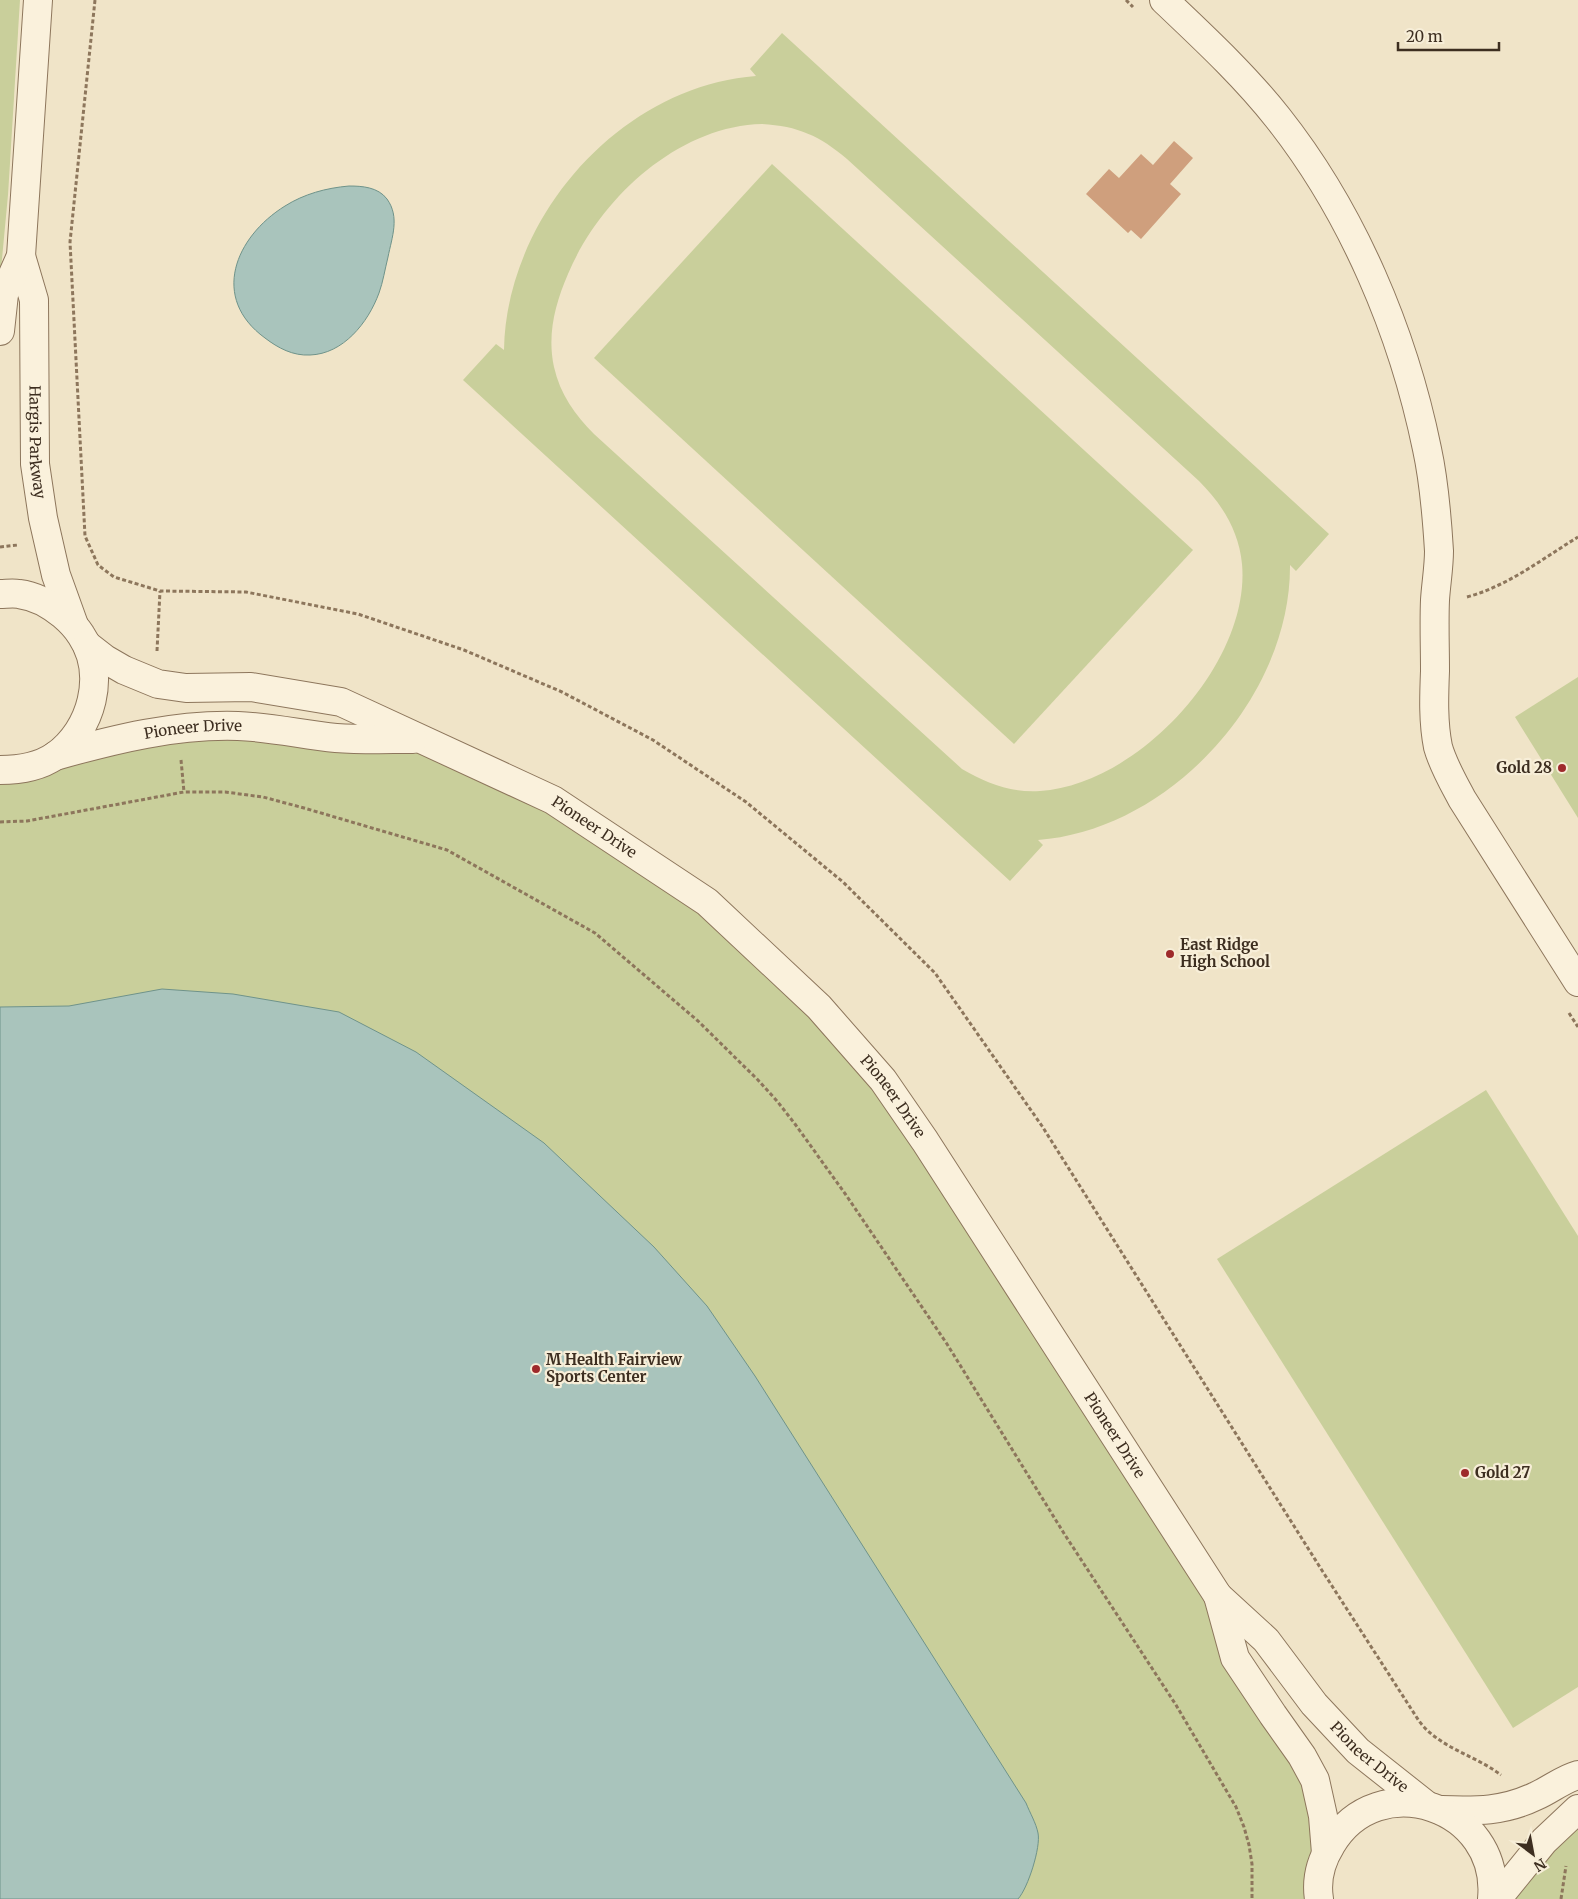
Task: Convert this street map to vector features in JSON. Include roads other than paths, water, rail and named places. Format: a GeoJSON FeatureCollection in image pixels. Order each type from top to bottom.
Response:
{"type":"FeatureCollection","features":[{"type":"Feature","properties":{"kind":"street","name":"Hargis Parkway"},"geometry":{"type":"LineString","coordinates":[[38,0],[21,256],[34,300],[35,464],[43,518],[56,575],[92,663],[95,682],[90,710],[77,734],[55,756]]}},
{"type":"Feature","properties":{"kind":"street"},"geometry":{"type":"LineString","coordinates":[[1164,0],[1230,63],[1277,116],[1328,191],[1361,252],[1384,304],[1400,346],[1428,450],[1439,554],[1435,601],[1434,723],[1439,748],[1447,771],[1462,799],[1578,982]]}},
{"type":"Feature","properties":{"kind":"street","name":"Hargis Parkway"},"geometry":{"type":"LineString","coordinates":[[0,331],[4,294],[21,256]]}},
{"type":"Feature","properties":{"kind":"street","name":"Pioneer Drive"},"geometry":{"type":"LineString","coordinates":[[0,594],[20,594],[46,602],[105,659],[124,670],[158,684],[186,688],[251,687],[340,702],[553,800],[707,902],[819,1007],[883,1080],[925,1141],[1218,1596],[1266,1640],[1314,1704],[1358,1751],[1433,1807],[1465,1826],[1475,1836],[1483,1849],[1492,1876],[1492,1899]]}},
{"type":"Feature","properties":{"kind":"street","name":"Pioneer Drive"},"geometry":{"type":"LineString","coordinates":[[0,770],[26,768],[55,756],[123,737],[210,726],[240,726],[338,738],[424,739]]}},
{"type":"Feature","properties":{"kind":"street","name":"Pioneer Drive"},"geometry":{"type":"LineString","coordinates":[[1218,1596],[1235,1658],[1302,1756],[1315,1780],[1323,1816],[1326,1853]]}},
{"type":"Feature","properties":{"kind":"street"},"geometry":{"type":"LineString","coordinates":[[1319,1899],[1319,1876],[1326,1853],[1343,1829],[1354,1819],[1367,1812],[1395,1803],[1485,1811],[1503,1808],[1535,1797],[1578,1775]]}},
{"type":"Feature","properties":{"kind":"street"},"geometry":{"type":"LineString","coordinates":[[1497,1899],[1544,1841],[1578,1809]]}},
{"type":"Feature","properties":{"kind":"water"},"geometry":{"type":"Polygon","coordinates":[[[349,186],[364,187],[379,192],[387,199],[393,213],[393,235],[379,293],[361,326],[343,343],[322,353],[310,355],[286,351],[265,338],[248,322],[238,305],[234,287],[236,269],[242,251],[253,234],[285,206],[316,192],[349,186]]]}},
{"type":"Feature","properties":{"kind":"water"},"geometry":{"type":"Polygon","coordinates":[[[162,989],[233,994],[339,1012],[416,1052],[544,1143],[654,1247],[707,1306],[755,1376],[1026,1803],[1038,1833],[1038,1848],[1030,1877],[1018,1899],[0,1899],[0,1007],[69,1006],[162,989]]]}},
{"type":"Feature","properties":{"kind":"place","name":"Gold 28"},"geometry":{"type":"Point","coordinates":[1562,768]}},
{"type":"Feature","properties":{"kind":"place","name":"East Ridge High School"},"geometry":{"type":"Point","coordinates":[1170,954]}},
{"type":"Feature","properties":{"kind":"place","name":"M Health Fairview Sports Center"},"geometry":{"type":"Point","coordinates":[536,1369]}},
{"type":"Feature","properties":{"kind":"place","name":"Gold 27"},"geometry":{"type":"Point","coordinates":[1465,1473]}}]}
